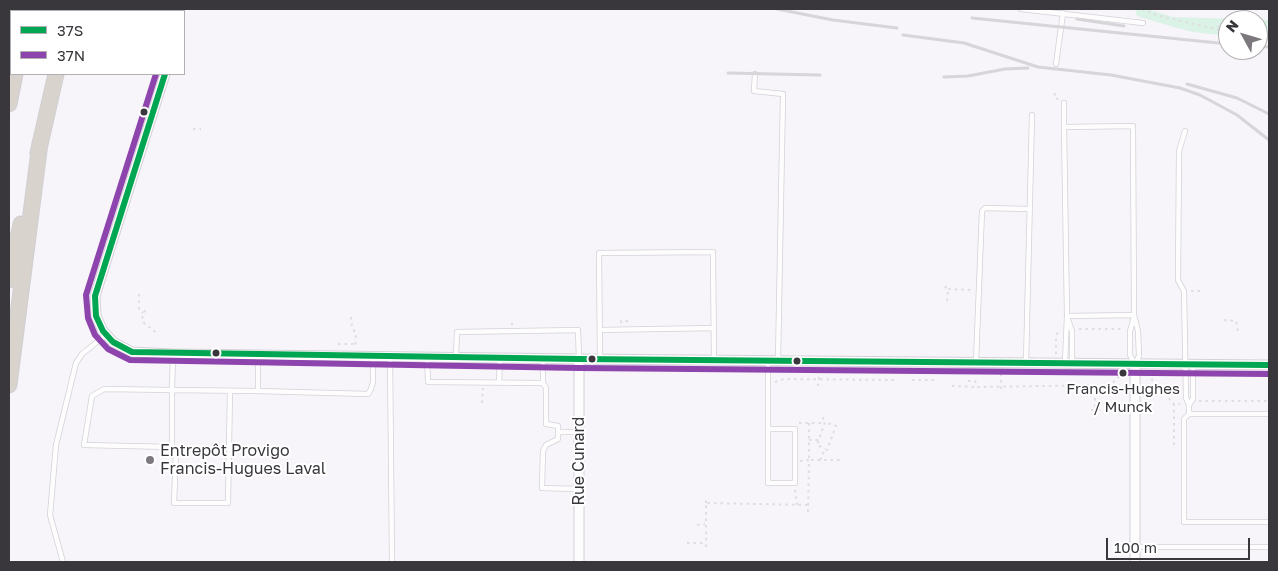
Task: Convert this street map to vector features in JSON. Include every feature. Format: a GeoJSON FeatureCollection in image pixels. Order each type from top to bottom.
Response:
{"type":"FeatureCollection","features":[{"type":"Feature","properties":{"kind":"highway"},"geometry":{"type":"LineString","coordinates":[[9,104],[15,75]]}},
{"type":"Feature","properties":{"kind":"highway"},"geometry":{"type":"LineString","coordinates":[[9,280],[56,75]]}},
{"type":"Feature","properties":{"kind":"highway"},"geometry":{"type":"LineString","coordinates":[[9,385],[40,143]]}},
{"type":"Feature","properties":{"kind":"street"},"geometry":{"type":"LineString","coordinates":[[114,9],[130,10]]}},
{"type":"Feature","properties":{"kind":"street"},"geometry":{"type":"LineString","coordinates":[[165,75],[96,290],[95,311],[106,335],[118,345],[132,352],[579,359],[1269,365]]}},
{"type":"Feature","properties":{"kind":"street","name":"Rue Cunard"},"geometry":{"type":"LineString","coordinates":[[579,359],[579,562]]}},
{"type":"Feature","properties":{"kind":"street"},"geometry":{"type":"LineString","coordinates":[[1135,364],[1135,562]]}},
{"type":"Feature","properties":{"kind":"lane"},"geometry":{"type":"LineString","coordinates":[[1021,9],[1143,23]]}},
{"type":"Feature","properties":{"kind":"lane"},"geometry":{"type":"LineString","coordinates":[[1056,64],[1063,13]]}},
{"type":"Feature","properties":{"kind":"lane"},"geometry":{"type":"LineString","coordinates":[[755,74],[754,91],[783,94],[778,360]]}},
{"type":"Feature","properties":{"kind":"lane"},"geometry":{"type":"LineString","coordinates":[[1064,103],[1068,363]]}},
{"type":"Feature","properties":{"kind":"lane"},"geometry":{"type":"LineString","coordinates":[[1026,363],[1032,115]]}},
{"type":"Feature","properties":{"kind":"lane"},"geometry":{"type":"LineString","coordinates":[[1064,126],[1133,126],[1134,315],[1138,331],[1139,356],[1135,364]]}},
{"type":"Feature","properties":{"kind":"lane"},"geometry":{"type":"LineString","coordinates":[[1185,131],[1179,151],[1178,280],[1184,291],[1193,399],[1186,404],[1189,414]]}},
{"type":"Feature","properties":{"kind":"lane"},"geometry":{"type":"LineString","coordinates":[[976,362],[982,210],[985,208],[1029,209]]}},
{"type":"Feature","properties":{"kind":"lane"},"geometry":{"type":"LineString","coordinates":[[600,359],[599,253],[713,252],[714,360]]}},
{"type":"Feature","properties":{"kind":"lane"},"geometry":{"type":"LineString","coordinates":[[1067,316],[1134,315]]}},
{"type":"Feature","properties":{"kind":"lane"},"geometry":{"type":"LineString","coordinates":[[1134,315],[1130,331],[1130,355],[1135,364]]}},
{"type":"Feature","properties":{"kind":"lane"},"geometry":{"type":"LineString","coordinates":[[1067,316],[1072,331],[1068,363]]}},
{"type":"Feature","properties":{"kind":"lane"},"geometry":{"type":"LineString","coordinates":[[600,330],[713,328]]}},
{"type":"Feature","properties":{"kind":"lane"},"geometry":{"type":"LineString","coordinates":[[456,357],[457,332],[578,330],[579,359]]}},
{"type":"Feature","properties":{"kind":"lane"},"geometry":{"type":"LineString","coordinates":[[63,562],[50,515],[56,446],[76,363],[82,354],[106,335]]}},
{"type":"Feature","properties":{"kind":"lane"},"geometry":{"type":"LineString","coordinates":[[172,354],[172,447],[176,451],[174,503],[228,503],[230,391]]}},
{"type":"Feature","properties":{"kind":"lane"},"geometry":{"type":"LineString","coordinates":[[258,355],[258,391]]}},
{"type":"Feature","properties":{"kind":"lane"},"geometry":{"type":"LineString","coordinates":[[172,447],[84,445],[92,396],[104,389],[368,394],[372,389],[373,356]]}},
{"type":"Feature","properties":{"kind":"lane"},"geometry":{"type":"LineString","coordinates":[[390,356],[392,562]]}},
{"type":"Feature","properties":{"kind":"lane"},"geometry":{"type":"LineString","coordinates":[[427,357],[428,382],[543,383]]}},
{"type":"Feature","properties":{"kind":"lane"},"geometry":{"type":"LineString","coordinates":[[499,383],[500,358]]}},
{"type":"Feature","properties":{"kind":"lane"},"geometry":{"type":"LineString","coordinates":[[544,358],[543,383],[546,388],[546,424],[558,426],[558,439],[546,446],[543,451],[542,488],[579,489]]}},
{"type":"Feature","properties":{"kind":"lane"},"geometry":{"type":"LineString","coordinates":[[768,360],[768,429],[768,483],[795,483],[795,429],[768,429]]}},
{"type":"Feature","properties":{"kind":"lane"},"geometry":{"type":"LineString","coordinates":[[1269,414],[1189,414],[1184,419],[1184,522],[1269,522]]}},
{"type":"Feature","properties":{"kind":"lane"},"geometry":{"type":"LineString","coordinates":[[558,432],[579,432]]}},
{"type":"Feature","properties":{"kind":"lane"},"geometry":{"type":"LineString","coordinates":[[1135,548],[1269,547]]}},
{"type":"Feature","properties":{"kind":"path"},"geometry":{"type":"LineString","coordinates":[[1142,9],[1148,13],[1218,30]]}},
{"type":"Feature","properties":{"kind":"path"},"geometry":{"type":"LineString","coordinates":[[1209,28],[1218,26]]}},
{"type":"Feature","properties":{"kind":"path"},"geometry":{"type":"LineString","coordinates":[[193,129],[201,129]]}},
{"type":"Feature","properties":{"kind":"path"},"geometry":{"type":"LineString","coordinates":[[946,286],[948,289],[947,301]]}},
{"type":"Feature","properties":{"kind":"path"},"geometry":{"type":"LineString","coordinates":[[948,289],[973,290]]}},
{"type":"Feature","properties":{"kind":"path"},"geometry":{"type":"LineString","coordinates":[[1190,291],[1201,291]]}},
{"type":"Feature","properties":{"kind":"path"},"geometry":{"type":"LineString","coordinates":[[139,294],[139,310],[143,313],[144,322],[158,334]]}},
{"type":"Feature","properties":{"kind":"path"},"geometry":{"type":"LineString","coordinates":[[352,317],[352,327],[356,334],[355,348]]}},
{"type":"Feature","properties":{"kind":"path"},"geometry":{"type":"LineString","coordinates":[[621,323],[621,321],[631,322],[631,317]]}},
{"type":"Feature","properties":{"kind":"path"},"geometry":{"type":"LineString","coordinates":[[1224,320],[1236,321],[1238,332]]}},
{"type":"Feature","properties":{"kind":"path"},"geometry":{"type":"LineString","coordinates":[[1056,354],[1056,335],[1062,328]]}},
{"type":"Feature","properties":{"kind":"path"},"geometry":{"type":"LineString","coordinates":[[1076,329],[1127,329]]}},
{"type":"Feature","properties":{"kind":"path"},"geometry":{"type":"LineString","coordinates":[[338,344],[355,344]]}},
{"type":"Feature","properties":{"kind":"path"},"geometry":{"type":"LineString","coordinates":[[818,386],[820,368]]}},
{"type":"Feature","properties":{"kind":"path"},"geometry":{"type":"LineString","coordinates":[[1001,370],[1001,388]]}},
{"type":"Feature","properties":{"kind":"path"},"geometry":{"type":"LineString","coordinates":[[952,386],[1001,388],[1026,387],[1034,384],[1110,384],[1123,373]]}},
{"type":"Feature","properties":{"kind":"path"},"geometry":{"type":"LineString","coordinates":[[1147,373],[1174,404],[1174,445]]}},
{"type":"Feature","properties":{"kind":"path"},"geometry":{"type":"LineString","coordinates":[[775,390],[775,382],[784,379],[897,380]]}},
{"type":"Feature","properties":{"kind":"path"},"geometry":{"type":"LineString","coordinates":[[912,380],[938,380]]}},
{"type":"Feature","properties":{"kind":"path"},"geometry":{"type":"LineString","coordinates":[[968,381],[975,381],[978,387]]}},
{"type":"Feature","properties":{"kind":"path"},"geometry":{"type":"LineString","coordinates":[[1034,384],[1034,389]]}},
{"type":"Feature","properties":{"kind":"path"},"geometry":{"type":"LineString","coordinates":[[1095,384],[1095,410]]}},
{"type":"Feature","properties":{"kind":"path"},"geometry":{"type":"LineString","coordinates":[[482,403],[483,388]]}},
{"type":"Feature","properties":{"kind":"path"},"geometry":{"type":"LineString","coordinates":[[1198,401],[1269,400]]}},
{"type":"Feature","properties":{"kind":"path"},"geometry":{"type":"LineString","coordinates":[[1174,404],[1186,404]]}},
{"type":"Feature","properties":{"kind":"path"},"geometry":{"type":"LineString","coordinates":[[1090,410],[1125,409]]}},
{"type":"Feature","properties":{"kind":"path"},"geometry":{"type":"LineString","coordinates":[[825,414],[817,445],[825,449]]}},
{"type":"Feature","properties":{"kind":"path"},"geometry":{"type":"LineString","coordinates":[[795,423],[823,423],[836,426],[827,450],[825,449],[820,460]]}},
{"type":"Feature","properties":{"kind":"path"},"geometry":{"type":"LineString","coordinates":[[808,512],[809,423]]}},
{"type":"Feature","properties":{"kind":"path"},"geometry":{"type":"LineString","coordinates":[[809,440],[819,440]]}},
{"type":"Feature","properties":{"kind":"path"},"geometry":{"type":"LineString","coordinates":[[809,460],[841,460]]}},
{"type":"Feature","properties":{"kind":"path"},"geometry":{"type":"LineString","coordinates":[[795,488],[797,505]]}},
{"type":"Feature","properties":{"kind":"path"},"geometry":{"type":"LineString","coordinates":[[706,498],[706,547]]}},
{"type":"Feature","properties":{"kind":"path"},"geometry":{"type":"LineString","coordinates":[[740,498],[740,504]]}},
{"type":"Feature","properties":{"kind":"path"},"geometry":{"type":"LineString","coordinates":[[706,503],[808,505]]}},
{"type":"Feature","properties":{"kind":"path"},"geometry":{"type":"LineString","coordinates":[[697,525],[706,524]]}},
{"type":"Feature","properties":{"kind":"path"},"geometry":{"type":"LineString","coordinates":[[687,543],[706,543]]}},
{"type":"Feature","properties":{"kind":"green space"},"geometry":{"type":"Polygon","coordinates":[[[1135,9],[1147,9],[1173,17],[1218,18],[1218,35],[1193,32],[1137,16],[1135,9]]]}},
{"type":"Feature","properties":{"kind":"green space"},"geometry":{"type":"Polygon","coordinates":[[[1268,20],[1269,20],[1268,40],[1268,20]]]}},
{"type":"Feature","properties":{"kind":"railway"},"geometry":{"type":"LineString","coordinates":[[777,9],[833,20],[897,28]]}},
{"type":"Feature","properties":{"kind":"railway"},"geometry":{"type":"LineString","coordinates":[[972,18],[1218,43]]}},
{"type":"Feature","properties":{"kind":"railway"},"geometry":{"type":"LineString","coordinates":[[1077,19],[1124,26]]}},
{"type":"Feature","properties":{"kind":"railway"},"geometry":{"type":"LineString","coordinates":[[903,35],[964,43],[1038,67],[1111,75],[1180,88],[1200,95],[1237,115],[1269,140]]}},
{"type":"Feature","properties":{"kind":"railway"},"geometry":{"type":"LineString","coordinates":[[944,77],[968,76],[1005,69],[1028,68]]}},
{"type":"Feature","properties":{"kind":"railway"},"geometry":{"type":"LineString","coordinates":[[728,73],[820,75]]}},
{"type":"Feature","properties":{"kind":"railway"},"geometry":{"type":"LineString","coordinates":[[1187,84],[1237,98],[1269,114]]}},
{"type":"Feature","properties":{"kind":"transit line","name":"37N"},"geometry":{"type":"LineString","coordinates":[[156,75],[86,295],[88,318],[95,335],[108,349],[130,360],[579,368],[1269,374]]}},
{"type":"Feature","properties":{"kind":"transit line","name":"37S"},"geometry":{"type":"LineString","coordinates":[[165,75],[95,296],[96,316],[103,331],[113,342],[132,352],[579,359],[1269,365]]}},
{"type":"Feature","properties":{"kind":"place","name":"Francis-Hughes / Munck"},"geometry":{"type":"Point","coordinates":[1123,373]}},
{"type":"Feature","properties":{"kind":"place","name":"Entrepôt Provigo Francis-Hugues Laval"},"geometry":{"type":"Point","coordinates":[150,460]}}]}
